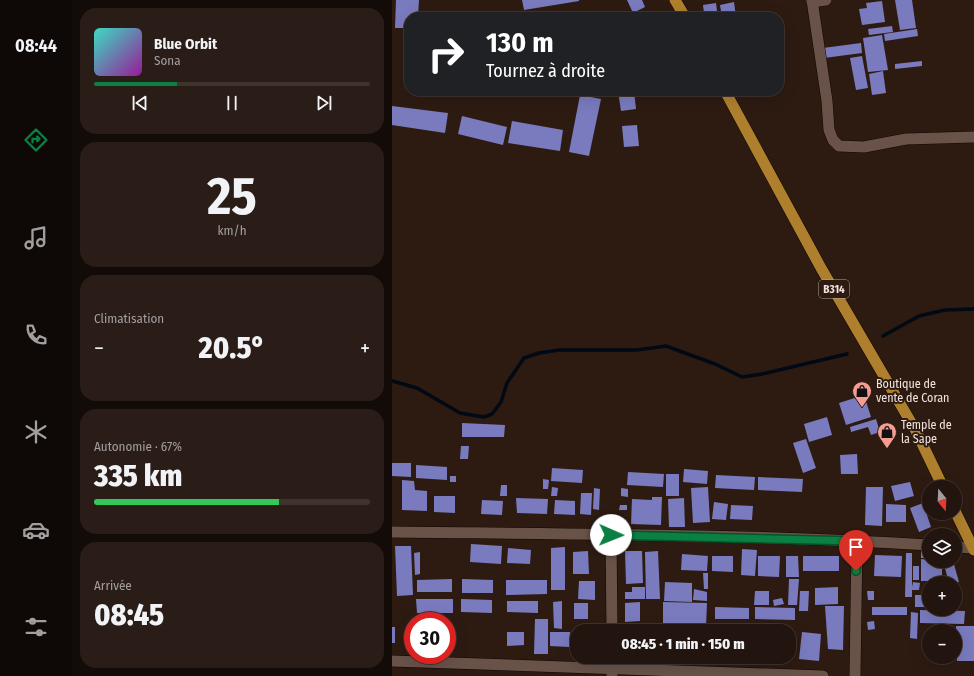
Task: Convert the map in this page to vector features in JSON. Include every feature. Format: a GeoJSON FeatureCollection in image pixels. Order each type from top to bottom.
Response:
{"type":"FeatureCollection","features":[{"type":"Feature","properties":{"kind":"main road"},"geometry":{"type":"LineString","coordinates":[[675,0],[682,12]]}},
{"type":"Feature","properties":{"kind":"main road","name":"B314"},"geometry":{"type":"LineString","coordinates":[[728,96],[821,268],[916,431],[940,480]]}},
{"type":"Feature","properties":{"kind":"main road"},"geometry":{"type":"LineString","coordinates":[[960,520],[974,549]]}},
{"type":"Feature","properties":{"kind":"street"},"geometry":{"type":"LineString","coordinates":[[826,0],[812,1],[827,101],[829,130],[833,140],[839,146],[864,147],[906,139],[974,137]]}},
{"type":"Feature","properties":{"kind":"street"},"geometry":{"type":"LineString","coordinates":[[392,532],[611,535],[857,541],[922,545]]}},
{"type":"Feature","properties":{"kind":"street"},"geometry":{"type":"LineString","coordinates":[[611,535],[612,624]]}},
{"type":"Feature","properties":{"kind":"street"},"geometry":{"type":"LineString","coordinates":[[855,676],[857,541]]}},
{"type":"Feature","properties":{"kind":"street"},"geometry":{"type":"LineString","coordinates":[[962,548],[974,549]]}},
{"type":"Feature","properties":{"kind":"street"},"geometry":{"type":"LineString","coordinates":[[392,661],[612,667],[823,676]]}},
{"type":"Feature","properties":{"kind":"building"},"geometry":{"type":"Polygon","coordinates":[[[396,0],[419,0],[418,12],[404,12],[404,28],[395,28],[396,0]]]}},
{"type":"Feature","properties":{"kind":"building"},"geometry":{"type":"Polygon","coordinates":[[[522,0],[579,0],[579,1],[524,10],[522,0]]]}},
{"type":"Feature","properties":{"kind":"building"},"geometry":{"type":"Polygon","coordinates":[[[627,0],[642,0],[645,7],[633,12],[627,0]]]}},
{"type":"Feature","properties":{"kind":"building"},"geometry":{"type":"Polygon","coordinates":[[[895,0],[912,0],[916,28],[900,30],[895,0]]]}},
{"type":"Feature","properties":{"kind":"building"},"geometry":{"type":"Polygon","coordinates":[[[882,1],[885,22],[862,25],[859,9],[867,8],[866,3],[882,1]]]}},
{"type":"Feature","properties":{"kind":"building"},"geometry":{"type":"Polygon","coordinates":[[[734,2],[735,12],[721,12],[720,5],[734,2]]]}},
{"type":"Feature","properties":{"kind":"building"},"geometry":{"type":"Polygon","coordinates":[[[716,3],[717,11],[704,12],[703,5],[716,3]]]}},
{"type":"Feature","properties":{"kind":"building"},"geometry":{"type":"Polygon","coordinates":[[[892,26],[893,32],[869,35],[868,29],[892,26]]]}},
{"type":"Feature","properties":{"kind":"building"},"geometry":{"type":"Polygon","coordinates":[[[917,29],[918,36],[885,41],[884,34],[917,29]]]}},
{"type":"Feature","properties":{"kind":"building"},"geometry":{"type":"Polygon","coordinates":[[[882,35],[888,70],[868,72],[863,38],[882,35]]]}},
{"type":"Feature","properties":{"kind":"building"},"geometry":{"type":"Polygon","coordinates":[[[861,43],[862,53],[824,58],[823,48],[861,43]]]}},
{"type":"Feature","properties":{"kind":"building"},"geometry":{"type":"Polygon","coordinates":[[[862,56],[868,88],[856,90],[850,58],[862,56]]]}},
{"type":"Feature","properties":{"kind":"building"},"geometry":{"type":"Polygon","coordinates":[[[922,61],[922,66],[895,69],[895,64],[922,61]]]}},
{"type":"Feature","properties":{"kind":"building"},"geometry":{"type":"Polygon","coordinates":[[[883,71],[886,93],[872,95],[869,74],[883,71]]]}},
{"type":"Feature","properties":{"kind":"building"},"geometry":{"type":"Polygon","coordinates":[[[580,96],[601,99],[589,156],[569,152],[580,96]]]}},
{"type":"Feature","properties":{"kind":"building"},"geometry":{"type":"Polygon","coordinates":[[[619,96],[635,96],[636,109],[621,111],[619,96]]]}},
{"type":"Feature","properties":{"kind":"building"},"geometry":{"type":"Polygon","coordinates":[[[392,106],[448,113],[445,133],[392,125],[392,106]]]}},
{"type":"Feature","properties":{"kind":"building"},"geometry":{"type":"Polygon","coordinates":[[[462,116],[507,127],[503,145],[458,134],[462,116]]]}},
{"type":"Feature","properties":{"kind":"building"},"geometry":{"type":"Polygon","coordinates":[[[512,121],[563,130],[560,151],[508,143],[512,121]]]}},
{"type":"Feature","properties":{"kind":"building"},"geometry":{"type":"Polygon","coordinates":[[[637,125],[639,146],[624,147],[622,126],[637,125]]]}},
{"type":"Feature","properties":{"kind":"building"},"geometry":{"type":"Polygon","coordinates":[[[864,395],[871,417],[846,425],[839,403],[864,395]]]}},
{"type":"Feature","properties":{"kind":"building"},"geometry":{"type":"Polygon","coordinates":[[[827,417],[832,435],[809,442],[804,424],[827,417]]]}},
{"type":"Feature","properties":{"kind":"building"},"geometry":{"type":"Polygon","coordinates":[[[876,419],[880,432],[871,435],[868,427],[851,432],[850,427],[876,419]]]}},
{"type":"Feature","properties":{"kind":"building"},"geometry":{"type":"Polygon","coordinates":[[[462,423],[505,425],[504,437],[462,437],[462,423]]]}},
{"type":"Feature","properties":{"kind":"building"},"geometry":{"type":"Polygon","coordinates":[[[806,439],[816,468],[803,473],[793,443],[806,439]]]}},
{"type":"Feature","properties":{"kind":"building"},"geometry":{"type":"Polygon","coordinates":[[[461,446],[469,446],[468,459],[460,459],[461,446]]]}},
{"type":"Feature","properties":{"kind":"building"},"geometry":{"type":"Polygon","coordinates":[[[857,454],[858,474],[841,474],[840,455],[857,454]]]}},
{"type":"Feature","properties":{"kind":"building"},"geometry":{"type":"Polygon","coordinates":[[[392,463],[411,463],[411,477],[392,476],[392,463]]]}},
{"type":"Feature","properties":{"kind":"building"},"geometry":{"type":"Polygon","coordinates":[[[416,465],[447,467],[447,480],[416,478],[416,465]]]}},
{"type":"Feature","properties":{"kind":"building"},"geometry":{"type":"Polygon","coordinates":[[[552,468],[583,470],[582,483],[551,481],[552,468]]]}},
{"type":"Feature","properties":{"kind":"building"},"geometry":{"type":"Polygon","coordinates":[[[684,469],[708,471],[707,484],[683,482],[684,469]]]}},
{"type":"Feature","properties":{"kind":"building"},"geometry":{"type":"Polygon","coordinates":[[[628,472],[664,474],[663,487],[627,485],[628,472]]]}},
{"type":"Feature","properties":{"kind":"building"},"geometry":{"type":"Polygon","coordinates":[[[666,474],[679,474],[679,496],[666,496],[666,474]]]}},
{"type":"Feature","properties":{"kind":"building"},"geometry":{"type":"Polygon","coordinates":[[[716,475],[755,477],[754,490],[715,488],[716,475]]]}},
{"type":"Feature","properties":{"kind":"building"},"geometry":{"type":"Polygon","coordinates":[[[450,476],[456,476],[456,482],[450,482],[450,476]]]}},
{"type":"Feature","properties":{"kind":"building"},"geometry":{"type":"Polygon","coordinates":[[[758,477],[803,479],[802,492],[758,490],[758,477]]]}},
{"type":"Feature","properties":{"kind":"building"},"geometry":{"type":"Polygon","coordinates":[[[543,479],[549,480],[548,489],[543,489],[543,479]]]}},
{"type":"Feature","properties":{"kind":"building"},"geometry":{"type":"Polygon","coordinates":[[[402,480],[414,481],[415,490],[427,491],[427,511],[402,510],[402,480]]]}},
{"type":"Feature","properties":{"kind":"building"},"geometry":{"type":"Polygon","coordinates":[[[910,482],[914,496],[895,501],[891,486],[910,482]]]}},
{"type":"Feature","properties":{"kind":"building"},"geometry":{"type":"Polygon","coordinates":[[[501,485],[507,485],[507,496],[500,496],[501,485]]]}},
{"type":"Feature","properties":{"kind":"building"},"geometry":{"type":"Polygon","coordinates":[[[552,487],[558,488],[557,496],[551,496],[552,487]]]}},
{"type":"Feature","properties":{"kind":"building"},"geometry":{"type":"Polygon","coordinates":[[[708,487],[710,522],[693,523],[691,488],[708,487]]]}},
{"type":"Feature","properties":{"kind":"building"},"geometry":{"type":"Polygon","coordinates":[[[866,487],[883,487],[882,526],[865,525],[866,487]]]}},
{"type":"Feature","properties":{"kind":"building"},"geometry":{"type":"Polygon","coordinates":[[[594,488],[600,489],[599,510],[593,509],[594,488]]]}},
{"type":"Feature","properties":{"kind":"building"},"geometry":{"type":"Polygon","coordinates":[[[621,488],[628,489],[628,497],[621,496],[621,488]]]}},
{"type":"Feature","properties":{"kind":"building"},"geometry":{"type":"Polygon","coordinates":[[[581,493],[592,493],[591,515],[580,514],[581,493]]]}},
{"type":"Feature","properties":{"kind":"building"},"geometry":{"type":"Polygon","coordinates":[[[434,496],[455,496],[455,513],[434,512],[434,496]]]}},
{"type":"Feature","properties":{"kind":"building"},"geometry":{"type":"Polygon","coordinates":[[[652,497],[662,497],[661,525],[631,524],[632,499],[652,500],[652,497]]]}},
{"type":"Feature","properties":{"kind":"building"},"geometry":{"type":"Polygon","coordinates":[[[516,498],[548,499],[547,514],[517,513],[516,498]]]}},
{"type":"Feature","properties":{"kind":"building"},"geometry":{"type":"Polygon","coordinates":[[[684,498],[685,527],[669,527],[668,499],[684,498]]]}},
{"type":"Feature","properties":{"kind":"building"},"geometry":{"type":"Polygon","coordinates":[[[482,500],[503,501],[502,515],[481,514],[482,500]]]}},
{"type":"Feature","properties":{"kind":"building"},"geometry":{"type":"Polygon","coordinates":[[[555,500],[575,501],[575,515],[554,514],[555,500]]]}},
{"type":"Feature","properties":{"kind":"building"},"geometry":{"type":"Polygon","coordinates":[[[714,502],[728,504],[726,520],[712,519],[714,502]]]}},
{"type":"Feature","properties":{"kind":"building"},"geometry":{"type":"Polygon","coordinates":[[[922,503],[922,520],[929,520],[931,527],[922,528],[922,531],[919,532],[910,508],[922,503]]]}},
{"type":"Feature","properties":{"kind":"building"},"geometry":{"type":"Polygon","coordinates":[[[886,504],[906,505],[906,522],[886,522],[886,504]]]}},
{"type":"Feature","properties":{"kind":"building"},"geometry":{"type":"Polygon","coordinates":[[[620,505],[627,505],[627,510],[619,510],[620,505]]]}},
{"type":"Feature","properties":{"kind":"building"},"geometry":{"type":"Polygon","coordinates":[[[731,505],[753,506],[752,520],[730,519],[731,505]]]}},
{"type":"Feature","properties":{"kind":"building"},"geometry":{"type":"Polygon","coordinates":[[[471,544],[502,546],[501,564],[470,562],[471,544]]]}},
{"type":"Feature","properties":{"kind":"building"},"geometry":{"type":"Polygon","coordinates":[[[395,546],[411,546],[413,595],[397,596],[395,546]]]}},
{"type":"Feature","properties":{"kind":"building"},"geometry":{"type":"Polygon","coordinates":[[[565,547],[565,590],[551,590],[551,548],[565,547]]]}},
{"type":"Feature","properties":{"kind":"building"},"geometry":{"type":"Polygon","coordinates":[[[508,548],[531,550],[530,564],[507,563],[508,548]]]}},
{"type":"Feature","properties":{"kind":"building"},"geometry":{"type":"Polygon","coordinates":[[[742,549],[757,550],[755,576],[741,575],[742,549]]]}},
{"type":"Feature","properties":{"kind":"building"},"geometry":{"type":"Polygon","coordinates":[[[588,551],[589,574],[573,574],[573,552],[588,551]]]}},
{"type":"Feature","properties":{"kind":"building"},"geometry":{"type":"Polygon","coordinates":[[[625,551],[642,551],[643,583],[626,584],[625,551]]]}},
{"type":"Feature","properties":{"kind":"building"},"geometry":{"type":"Polygon","coordinates":[[[658,551],[660,599],[646,599],[645,552],[658,551]]]}},
{"type":"Feature","properties":{"kind":"building"},"geometry":{"type":"Polygon","coordinates":[[[420,552],[420,574],[415,575],[414,553],[420,552]]]}},
{"type":"Feature","properties":{"kind":"building"},"geometry":{"type":"Polygon","coordinates":[[[906,553],[912,553],[912,587],[913,582],[920,583],[919,590],[912,590],[912,597],[905,597],[906,553]]]}},
{"type":"Feature","properties":{"kind":"building"},"geometry":{"type":"Polygon","coordinates":[[[682,554],[708,556],[707,571],[681,570],[682,554]]]}},
{"type":"Feature","properties":{"kind":"building"},"geometry":{"type":"Polygon","coordinates":[[[875,555],[902,556],[901,577],[874,576],[875,555]]]}},
{"type":"Feature","properties":{"kind":"building"},"geometry":{"type":"Polygon","coordinates":[[[712,556],[733,556],[733,572],[712,571],[712,556]]]}},
{"type":"Feature","properties":{"kind":"building"},"geometry":{"type":"Polygon","coordinates":[[[758,556],[780,556],[779,577],[758,576],[758,556]]]}},
{"type":"Feature","properties":{"kind":"building"},"geometry":{"type":"Polygon","coordinates":[[[786,556],[798,556],[799,577],[786,577],[786,556]]]}},
{"type":"Feature","properties":{"kind":"building"},"geometry":{"type":"Polygon","coordinates":[[[803,556],[839,556],[839,571],[803,571],[803,556]]]}},
{"type":"Feature","properties":{"kind":"building"},"geometry":{"type":"Polygon","coordinates":[[[921,559],[922,568],[942,568],[942,576],[922,576],[921,581],[921,559]]]}},
{"type":"Feature","properties":{"kind":"building"},"geometry":{"type":"Polygon","coordinates":[[[913,566],[919,566],[919,580],[913,580],[913,566]]]}},
{"type":"Feature","properties":{"kind":"building"},"geometry":{"type":"Polygon","coordinates":[[[945,568],[955,568],[957,576],[947,576],[945,568]]]}},
{"type":"Feature","properties":{"kind":"building"},"geometry":{"type":"Polygon","coordinates":[[[703,573],[708,573],[708,589],[704,589],[703,573]]]}},
{"type":"Feature","properties":{"kind":"building"},"geometry":{"type":"Polygon","coordinates":[[[452,579],[452,592],[417,592],[417,580],[452,579]]]}},
{"type":"Feature","properties":{"kind":"building"},"geometry":{"type":"Polygon","coordinates":[[[462,579],[493,580],[493,593],[462,593],[462,579]]]}},
{"type":"Feature","properties":{"kind":"building"},"geometry":{"type":"Polygon","coordinates":[[[789,579],[799,579],[797,605],[788,605],[789,579]]]}},
{"type":"Feature","properties":{"kind":"building"},"geometry":{"type":"Polygon","coordinates":[[[506,580],[547,580],[547,594],[506,595],[506,580]]]}},
{"type":"Feature","properties":{"kind":"building"},"geometry":{"type":"Polygon","coordinates":[[[579,581],[595,581],[595,600],[578,599],[579,581]]]}},
{"type":"Feature","properties":{"kind":"building"},"geometry":{"type":"Polygon","coordinates":[[[665,582],[692,583],[692,602],[664,601],[665,582]]]}},
{"type":"Feature","properties":{"kind":"building"},"geometry":{"type":"Polygon","coordinates":[[[632,587],[645,587],[645,599],[625,599],[625,592],[632,592],[632,587]]]}},
{"type":"Feature","properties":{"kind":"building"},"geometry":{"type":"Polygon","coordinates":[[[838,587],[838,604],[815,605],[815,588],[838,587]]]}},
{"type":"Feature","properties":{"kind":"building"},"geometry":{"type":"Polygon","coordinates":[[[694,589],[707,592],[707,601],[693,600],[694,589]]]}},
{"type":"Feature","properties":{"kind":"building"},"geometry":{"type":"Polygon","coordinates":[[[755,591],[769,591],[769,605],[754,605],[755,591]]]}},
{"type":"Feature","properties":{"kind":"building"},"geometry":{"type":"Polygon","coordinates":[[[800,591],[809,591],[808,611],[799,611],[800,591]]]}},
{"type":"Feature","properties":{"kind":"building"},"geometry":{"type":"Polygon","coordinates":[[[867,591],[874,591],[874,600],[868,600],[867,591]]]}},
{"type":"Feature","properties":{"kind":"building"},"geometry":{"type":"Polygon","coordinates":[[[915,595],[922,595],[922,607],[915,607],[915,595]]]}},
{"type":"Feature","properties":{"kind":"building"},"geometry":{"type":"Polygon","coordinates":[[[782,598],[784,604],[774,606],[773,600],[782,598]]]}},
{"type":"Feature","properties":{"kind":"building"},"geometry":{"type":"Polygon","coordinates":[[[416,599],[453,599],[453,612],[417,612],[416,599]]]}},
{"type":"Feature","properties":{"kind":"building"},"geometry":{"type":"Polygon","coordinates":[[[461,599],[492,600],[492,613],[461,612],[461,599]]]}},
{"type":"Feature","properties":{"kind":"building"},"geometry":{"type":"Polygon","coordinates":[[[507,601],[538,601],[538,613],[507,612],[507,601]]]}},
{"type":"Feature","properties":{"kind":"building"},"geometry":{"type":"Polygon","coordinates":[[[562,601],[562,629],[554,628],[553,602],[562,601]]]}},
{"type":"Feature","properties":{"kind":"building"},"geometry":{"type":"Polygon","coordinates":[[[640,602],[640,621],[625,622],[625,603],[640,602]]]}},
{"type":"Feature","properties":{"kind":"building"},"geometry":{"type":"Polygon","coordinates":[[[663,602],[707,603],[706,624],[663,624],[663,602]]]}},
{"type":"Feature","properties":{"kind":"building"},"geometry":{"type":"Polygon","coordinates":[[[574,603],[588,603],[588,619],[574,619],[574,603]]]}},
{"type":"Feature","properties":{"kind":"building"},"geometry":{"type":"Polygon","coordinates":[[[825,606],[844,606],[843,650],[828,649],[825,606]]]}},
{"type":"Feature","properties":{"kind":"building"},"geometry":{"type":"Polygon","coordinates":[[[715,607],[749,608],[749,619],[715,619],[715,607]]]}},
{"type":"Feature","properties":{"kind":"building"},"geometry":{"type":"Polygon","coordinates":[[[755,607],[795,608],[795,620],[755,619],[755,607]]]}},
{"type":"Feature","properties":{"kind":"building"},"geometry":{"type":"Polygon","coordinates":[[[872,607],[907,607],[907,615],[872,615],[872,607]]]}},
{"type":"Feature","properties":{"kind":"building"},"geometry":{"type":"Polygon","coordinates":[[[920,610],[922,610],[922,616],[962,616],[962,611],[965,611],[964,624],[920,623],[920,610]]]}},
{"type":"Feature","properties":{"kind":"building"},"geometry":{"type":"Polygon","coordinates":[[[911,612],[918,613],[917,639],[910,638],[911,612]]]}},
{"type":"Feature","properties":{"kind":"building"},"geometry":{"type":"Polygon","coordinates":[[[535,619],[548,619],[548,654],[534,654],[535,619]]]}},
{"type":"Feature","properties":{"kind":"building"},"geometry":{"type":"Polygon","coordinates":[[[874,621],[875,629],[868,630],[867,622],[874,621]]]}},
{"type":"Feature","properties":{"kind":"building"},"geometry":{"type":"Polygon","coordinates":[[[962,626],[974,626],[974,661],[962,661],[962,626]]]}},
{"type":"Feature","properties":{"kind":"building"},"geometry":{"type":"Polygon","coordinates":[[[392,627],[395,627],[395,643],[392,643],[392,627]]]}},
{"type":"Feature","properties":{"kind":"building"},"geometry":{"type":"Polygon","coordinates":[[[507,632],[524,632],[524,645],[507,646],[507,632]]]}},
{"type":"Feature","properties":{"kind":"building"},"geometry":{"type":"Polygon","coordinates":[[[550,632],[570,632],[569,647],[550,646],[550,632]]]}},
{"type":"Feature","properties":{"kind":"building"},"geometry":{"type":"Polygon","coordinates":[[[802,632],[821,634],[819,661],[799,659],[802,632]]]}},
{"type":"Feature","properties":{"kind":"waterway"},"geometry":{"type":"LineString","coordinates":[[883,336],[919,316],[945,310],[974,309]]}},
{"type":"Feature","properties":{"kind":"waterway"},"geometry":{"type":"LineString","coordinates":[[392,381],[417,388],[460,413],[484,417],[492,414],[501,402],[507,383],[524,358],[539,353],[559,350],[637,350],[666,346],[715,364],[742,377],[762,374],[847,354]]}},
{"type":"Feature","properties":{"kind":"place","name":"Boutique de vente de Coran"},"geometry":{"type":"Point","coordinates":[862,408]}},
{"type":"Feature","properties":{"kind":"place","name":"Temple de la Sape"},"geometry":{"type":"Point","coordinates":[887,449]}},
{"type":"Feature","properties":{"kind":"route"},"geometry":{"type":"LineString","coordinates":[[611,535],[857,541],[856,571]]}}]}
